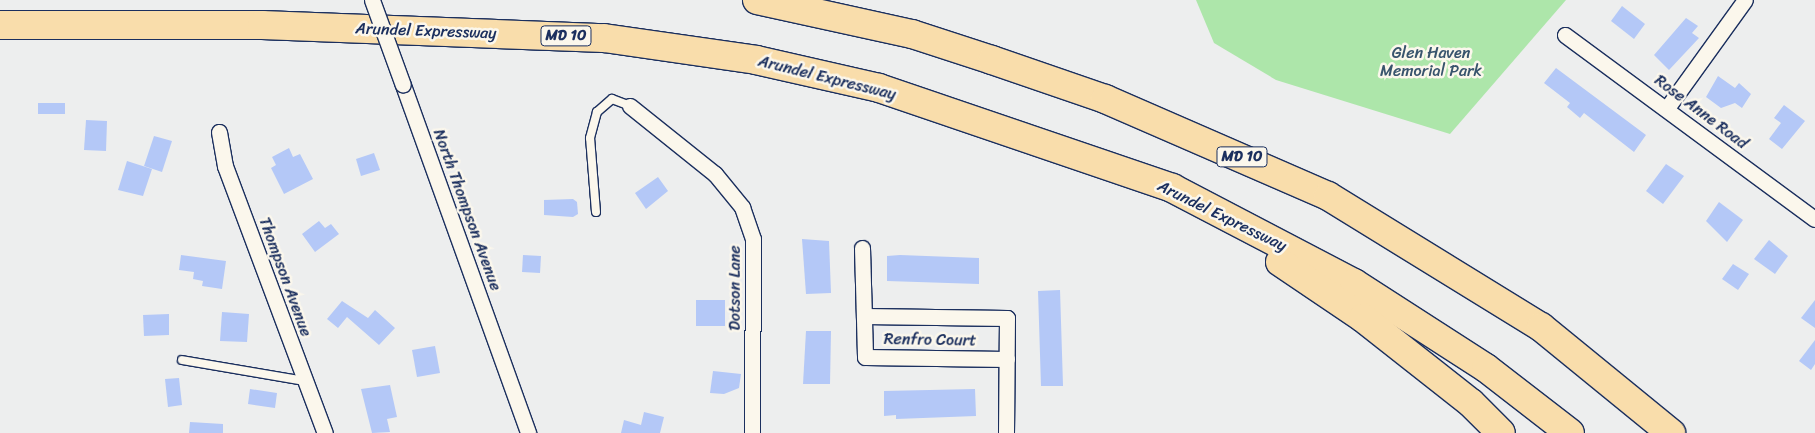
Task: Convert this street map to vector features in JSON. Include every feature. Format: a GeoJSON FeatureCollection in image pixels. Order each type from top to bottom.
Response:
{"type":"FeatureCollection","features":[{"type":"Feature","properties":{"kind":"highway","name":"MD 10"},"geometry":{"type":"LineString","coordinates":[[757,0],[912,34],[992,60],[1105,99],[1328,196],[1541,327],[1671,433]]}},
{"type":"Feature","properties":{"kind":"highway","name":"Arundel Expressway"},"geometry":{"type":"LineString","coordinates":[[0,25],[262,25],[604,38],[756,60],[879,88],[1172,188],[1354,283],[1486,368],[1570,433]]}},
{"type":"Feature","properties":{"kind":"highway"},"geometry":{"type":"LineString","coordinates":[[1172,188],[1242,243],[1286,264],[1364,318],[1471,403],[1501,433]]}},
{"type":"Feature","properties":{"kind":"street","name":"North Thompson Avenue"},"geometry":{"type":"LineString","coordinates":[[372,0],[528,433]]}},
{"type":"Feature","properties":{"kind":"street"},"geometry":{"type":"LineString","coordinates":[[1667,108],[1745,0]]}},
{"type":"Feature","properties":{"kind":"street","name":"Rose Anne Road"},"geometry":{"type":"LineString","coordinates":[[1565,35],[1667,108],[1815,219]]}},
{"type":"Feature","properties":{"kind":"street","name":"Dotson Lane"},"geometry":{"type":"LineString","coordinates":[[630,106],[715,174],[742,207],[753,239],[752,433]]}},
{"type":"Feature","properties":{"kind":"street","name":"Thompson Avenue"},"geometry":{"type":"LineString","coordinates":[[219,132],[225,166],[325,433]]}},
{"type":"Feature","properties":{"kind":"street","name":"Renfro Court"},"geometry":{"type":"LineString","coordinates":[[862,248],[865,357],[1007,358],[1007,318],[864,316]]}},
{"type":"Feature","properties":{"kind":"street"},"geometry":{"type":"LineString","coordinates":[[1006,433],[1007,358]]}},
{"type":"Feature","properties":{"kind":"lane"},"geometry":{"type":"LineString","coordinates":[[596,212],[590,138],[596,112],[612,99],[630,106]]}},
{"type":"Feature","properties":{"kind":"lane"},"geometry":{"type":"LineString","coordinates":[[182,360],[306,381]]}},
{"type":"Feature","properties":{"kind":"green space","name":"Glen Haven Memorial Park"},"geometry":{"type":"Polygon","coordinates":[[[1196,0],[1566,0],[1450,134],[1276,80],[1214,43],[1196,0]]]}},
{"type":"Feature","properties":{"kind":"building"},"geometry":{"type":"Polygon","coordinates":[[[1622,6],[1645,24],[1634,39],[1611,21],[1622,6]]]}},
{"type":"Feature","properties":{"kind":"building"},"geometry":{"type":"Polygon","coordinates":[[[1686,18],[1698,26],[1692,33],[1699,38],[1669,70],[1654,55],[1686,18]]]}},
{"type":"Feature","properties":{"kind":"building"},"geometry":{"type":"Polygon","coordinates":[[[1556,68],[1646,135],[1634,152],[1584,113],[1580,118],[1567,107],[1570,103],[1544,83],[1556,68]]]}},
{"type":"Feature","properties":{"kind":"building"},"geometry":{"type":"Polygon","coordinates":[[[1718,76],[1735,88],[1739,83],[1751,94],[1742,108],[1735,103],[1721,108],[1706,97],[1718,76]]]}},
{"type":"Feature","properties":{"kind":"building"},"geometry":{"type":"Polygon","coordinates":[[[38,103],[65,103],[65,114],[38,114],[38,103]]]}},
{"type":"Feature","properties":{"kind":"building"},"geometry":{"type":"Polygon","coordinates":[[[1784,105],[1805,121],[1782,149],[1769,139],[1781,123],[1774,118],[1784,105]]]}},
{"type":"Feature","properties":{"kind":"building"},"geometry":{"type":"Polygon","coordinates":[[[86,120],[107,121],[106,151],[84,150],[86,120]]]}},
{"type":"Feature","properties":{"kind":"building"},"geometry":{"type":"Polygon","coordinates":[[[154,136],[172,141],[162,172],[144,166],[154,136]]]}},
{"type":"Feature","properties":{"kind":"building"},"geometry":{"type":"Polygon","coordinates":[[[289,148],[293,157],[300,154],[313,179],[284,194],[271,168],[276,165],[272,157],[289,148]]]}},
{"type":"Feature","properties":{"kind":"building"},"geometry":{"type":"Polygon","coordinates":[[[374,153],[380,170],[361,176],[356,159],[374,153]]]}},
{"type":"Feature","properties":{"kind":"building"},"geometry":{"type":"Polygon","coordinates":[[[127,161],[152,169],[143,196],[118,190],[127,161]]]}},
{"type":"Feature","properties":{"kind":"building"},"geometry":{"type":"Polygon","coordinates":[[[1666,164],[1684,176],[1663,204],[1646,191],[1666,164]]]}},
{"type":"Feature","properties":{"kind":"building"},"geometry":{"type":"Polygon","coordinates":[[[658,177],[668,191],[646,209],[635,193],[658,177]]]}},
{"type":"Feature","properties":{"kind":"building"},"geometry":{"type":"Polygon","coordinates":[[[573,199],[577,202],[578,214],[573,217],[544,215],[544,200],[573,199]]]}},
{"type":"Feature","properties":{"kind":"building"},"geometry":{"type":"Polygon","coordinates":[[[1719,202],[1743,220],[1727,242],[1706,221],[1719,202]]]}},
{"type":"Feature","properties":{"kind":"building"},"geometry":{"type":"Polygon","coordinates":[[[319,221],[325,228],[331,224],[339,234],[315,252],[302,234],[319,221]]]}},
{"type":"Feature","properties":{"kind":"building"},"geometry":{"type":"Polygon","coordinates":[[[802,239],[829,241],[831,293],[806,294],[802,239]]]}},
{"type":"Feature","properties":{"kind":"building"},"geometry":{"type":"Polygon","coordinates":[[[1769,240],[1788,256],[1775,274],[1754,259],[1769,240]]]}},
{"type":"Feature","properties":{"kind":"building"},"geometry":{"type":"Polygon","coordinates":[[[181,255],[226,261],[222,289],[202,286],[203,281],[193,279],[194,272],[179,270],[181,255]]]}},
{"type":"Feature","properties":{"kind":"building"},"geometry":{"type":"Polygon","coordinates":[[[523,255],[541,256],[540,273],[522,272],[523,255]]]}},
{"type":"Feature","properties":{"kind":"building"},"geometry":{"type":"Polygon","coordinates":[[[887,256],[979,258],[979,284],[887,281],[887,256]]]}},
{"type":"Feature","properties":{"kind":"building"},"geometry":{"type":"Polygon","coordinates":[[[1733,264],[1749,274],[1738,290],[1722,279],[1733,264]]]}},
{"type":"Feature","properties":{"kind":"building"},"geometry":{"type":"Polygon","coordinates":[[[1060,290],[1063,386],[1041,386],[1038,291],[1060,290]]]}},
{"type":"Feature","properties":{"kind":"building"},"geometry":{"type":"Polygon","coordinates":[[[696,300],[725,300],[725,326],[696,326],[696,300]]]}},
{"type":"Feature","properties":{"kind":"building"},"geometry":{"type":"Polygon","coordinates":[[[1815,300],[1815,328],[1801,318],[1815,300]]]}},
{"type":"Feature","properties":{"kind":"building"},"geometry":{"type":"Polygon","coordinates":[[[342,301],[368,318],[375,310],[395,328],[379,345],[347,317],[338,328],[327,319],[342,301]]]}},
{"type":"Feature","properties":{"kind":"building"},"geometry":{"type":"Polygon","coordinates":[[[222,312],[249,314],[247,342],[220,341],[222,312]]]}},
{"type":"Feature","properties":{"kind":"building"},"geometry":{"type":"Polygon","coordinates":[[[169,314],[169,335],[144,336],[143,315],[169,314]]]}},
{"type":"Feature","properties":{"kind":"building"},"geometry":{"type":"Polygon","coordinates":[[[806,331],[831,331],[830,384],[803,384],[806,331]]]}},
{"type":"Feature","properties":{"kind":"building"},"geometry":{"type":"Polygon","coordinates":[[[1815,340],[1815,364],[1811,370],[1799,361],[1815,340]]]}},
{"type":"Feature","properties":{"kind":"building"},"geometry":{"type":"Polygon","coordinates":[[[435,346],[440,373],[417,377],[412,350],[435,346]]]}},
{"type":"Feature","properties":{"kind":"building"},"geometry":{"type":"Polygon","coordinates":[[[713,371],[741,374],[739,388],[724,394],[710,393],[713,371]]]}},
{"type":"Feature","properties":{"kind":"building"},"geometry":{"type":"Polygon","coordinates":[[[179,378],[182,405],[168,407],[165,379],[179,378]]]}},
{"type":"Feature","properties":{"kind":"building"},"geometry":{"type":"Polygon","coordinates":[[[390,385],[397,417],[387,419],[390,432],[372,433],[361,389],[390,385]]]}},
{"type":"Feature","properties":{"kind":"building"},"geometry":{"type":"Polygon","coordinates":[[[250,389],[277,393],[275,408],[248,404],[250,389]]]}},
{"type":"Feature","properties":{"kind":"building"},"geometry":{"type":"Polygon","coordinates":[[[975,389],[976,416],[896,419],[896,415],[884,416],[884,391],[975,389]]]}},
{"type":"Feature","properties":{"kind":"building"},"geometry":{"type":"Polygon","coordinates":[[[644,412],[664,417],[660,433],[621,433],[624,420],[641,425],[644,412]]]}},
{"type":"Feature","properties":{"kind":"building"},"geometry":{"type":"Polygon","coordinates":[[[190,422],[223,424],[223,433],[189,433],[190,422]]]}}]}
